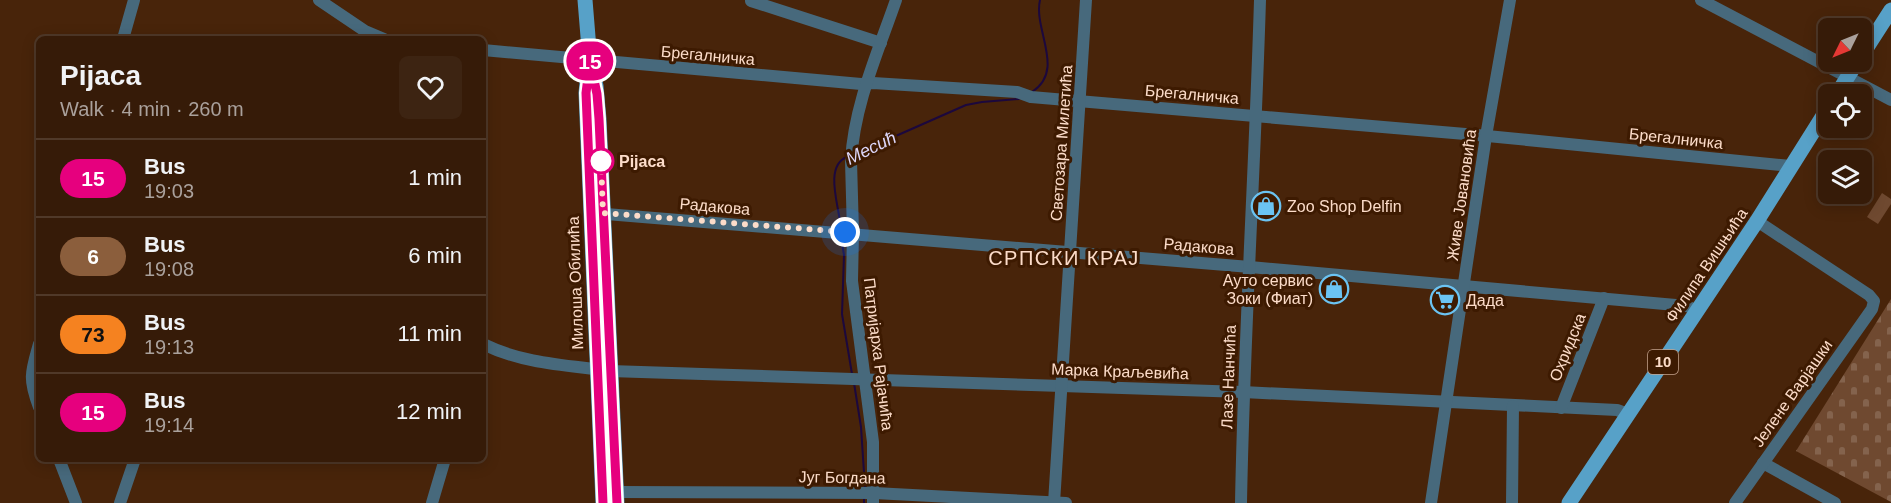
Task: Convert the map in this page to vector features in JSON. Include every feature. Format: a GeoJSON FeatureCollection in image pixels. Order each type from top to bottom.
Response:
{"type":"FeatureCollection","features":[{"type":"Feature","properties":{"kind":"main road","name":"Милоша Обилића"},"geometry":{"type":"LineString","coordinates":[[585,0],[590,61],[586,93],[597,213],[603,370],[603,503]]}},
{"type":"Feature","properties":{"kind":"main road"},"geometry":{"type":"LineString","coordinates":[[1872,39],[1891,10]]}},
{"type":"Feature","properties":{"kind":"main road"},"geometry":{"type":"LineString","coordinates":[[1843,84],[1850,72]]}},
{"type":"Feature","properties":{"kind":"main road","name":"10"},"geometry":{"type":"LineString","coordinates":[[1791,166],[1818,124]]}},
{"type":"Feature","properties":{"kind":"main road","name":"Филипа Вишњића"},"geometry":{"type":"LineString","coordinates":[[1569,503],[1757,221],[1791,166]]}},
{"type":"Feature","properties":{"kind":"main road","name":"Милоша Обилића"},"geometry":{"type":"LineString","coordinates":[[603,370],[617,497]]}},
{"type":"Feature","properties":{"kind":"street"},"geometry":{"type":"LineString","coordinates":[[124,36],[134,0]]}},
{"type":"Feature","properties":{"kind":"street"},"geometry":{"type":"LineString","coordinates":[[319,0],[365,31],[377,36]]}},
{"type":"Feature","properties":{"kind":"street","name":"Патријарха Рајачића"},"geometry":{"type":"LineString","coordinates":[[868,495],[873,442],[856,378],[853,293],[844,232],[852,155],[866,84],[896,0]]}},
{"type":"Feature","properties":{"kind":"street","name":"Светозара Милетића"},"geometry":{"type":"LineString","coordinates":[[1058,503],[1062,386],[1086,0]]}},
{"type":"Feature","properties":{"kind":"street","name":"Лазе Нанчића"},"geometry":{"type":"LineString","coordinates":[[1241,503],[1243,392],[1260,0]]}},
{"type":"Feature","properties":{"kind":"street","name":"Живе Јовановића"},"geometry":{"type":"LineString","coordinates":[[1431,503],[1448,401],[1485,136],[1510,0]]}},
{"type":"Feature","properties":{"kind":"street"},"geometry":{"type":"LineString","coordinates":[[1701,0],[1891,100]]}},
{"type":"Feature","properties":{"kind":"street"},"geometry":{"type":"LineString","coordinates":[[751,1],[881,43]]}},
{"type":"Feature","properties":{"kind":"street","name":"Брегалничка"},"geometry":{"type":"LineString","coordinates":[[486,50],[866,84],[1017,92],[1031,97],[1485,136],[1791,166]]}},
{"type":"Feature","properties":{"kind":"street","name":"Радакова"},"geometry":{"type":"LineString","coordinates":[[597,213],[844,232],[1604,298],[1687,306],[1697,310]]}},
{"type":"Feature","properties":{"kind":"street","name":"Јелене Варјашки"},"geometry":{"type":"LineString","coordinates":[[1735,503],[1872,309],[1874,301],[1869,295],[1757,221]]}},
{"type":"Feature","properties":{"kind":"street","name":"Охридска"},"geometry":{"type":"LineString","coordinates":[[1561,408],[1604,298]]}},
{"type":"Feature","properties":{"kind":"street","name":"Марка Краљевића"},"geometry":{"type":"LineString","coordinates":[[486,345],[530,361],[603,370],[1243,392],[1617,410],[1628,414]]}},
{"type":"Feature","properties":{"kind":"street"},"geometry":{"type":"LineString","coordinates":[[36,354],[31,372],[31,386],[36,397]]}},
{"type":"Feature","properties":{"kind":"street"},"geometry":{"type":"LineString","coordinates":[[1512,503],[1514,406]]}},
{"type":"Feature","properties":{"kind":"street"},"geometry":{"type":"LineString","coordinates":[[60,462],[76,503]]}},
{"type":"Feature","properties":{"kind":"street"},"geometry":{"type":"LineString","coordinates":[[120,503],[134,462]]}},
{"type":"Feature","properties":{"kind":"street"},"geometry":{"type":"LineString","coordinates":[[432,503],[444,462]]}},
{"type":"Feature","properties":{"kind":"street"},"geometry":{"type":"LineString","coordinates":[[1763,463],[1835,503]]}},
{"type":"Feature","properties":{"kind":"street","name":"Југ Богдана"},"geometry":{"type":"LineString","coordinates":[[617,497],[868,495],[1058,503]]}},
{"type":"Feature","properties":{"kind":"green space"},"geometry":{"type":"Polygon","coordinates":[[[1882,193],[1891,199],[1891,204],[1878,224],[1867,217],[1882,193]]]}},
{"type":"Feature","properties":{"kind":"green space"},"geometry":{"type":"Polygon","coordinates":[[[1891,299],[1891,502],[1796,451],[1891,299]]]}},
{"type":"Feature","properties":{"kind":"waterway","name":"Месић"},"geometry":{"type":"LineString","coordinates":[[1032,92],[1042,83],[1047,73],[1048,61],[1039,12],[1040,0]]}},
{"type":"Feature","properties":{"kind":"waterway","name":"Месић"},"geometry":{"type":"LineString","coordinates":[[855,154],[966,105],[1019,99]]}},
{"type":"Feature","properties":{"kind":"waterway","name":"Месић"},"geometry":{"type":"LineString","coordinates":[[841,229],[834,178],[840,162],[847,157]]}},
{"type":"Feature","properties":{"kind":"waterway","name":"Месић"},"geometry":{"type":"LineString","coordinates":[[841,237],[844,255],[842,314],[852,374]]}},
{"type":"Feature","properties":{"kind":"waterway","name":"Месић"},"geometry":{"type":"LineString","coordinates":[[854,383],[861,427],[865,488]]}},
{"type":"Feature","properties":{"kind":"waterway","name":"Месић"},"geometry":{"type":"LineString","coordinates":[[864,496],[864,503]]}},
{"type":"Feature","properties":{"kind":"bus line","name":"15"},"geometry":{"type":"LineString","coordinates":[[603,503],[586,93],[590,61],[597,94],[599,119],[617,503]]}},
{"type":"Feature","properties":{"kind":"place","name":"Pijaca"},"geometry":{"type":"Point","coordinates":[601,161]}},
{"type":"Feature","properties":{"kind":"place","name":"Zoo Shop Delfin"},"geometry":{"type":"Point","coordinates":[1266,206]}},
{"type":"Feature","properties":{"kind":"place","name":"Ауто сервис Зоки (Фиат)"},"geometry":{"type":"Point","coordinates":[1334,289]}},
{"type":"Feature","properties":{"kind":"place","name":"Дада"},"geometry":{"type":"Point","coordinates":[1445,300]}},
{"type":"Feature","properties":{"kind":"district","name":"СРПСКИ КРАЈ"},"geometry":{"type":"Point","coordinates":[1064,258]}},
{"type":"Feature","properties":{"kind":"route"},"geometry":{"type":"LineString","coordinates":[[601,161],[603,213],[845,232]]}}]}
